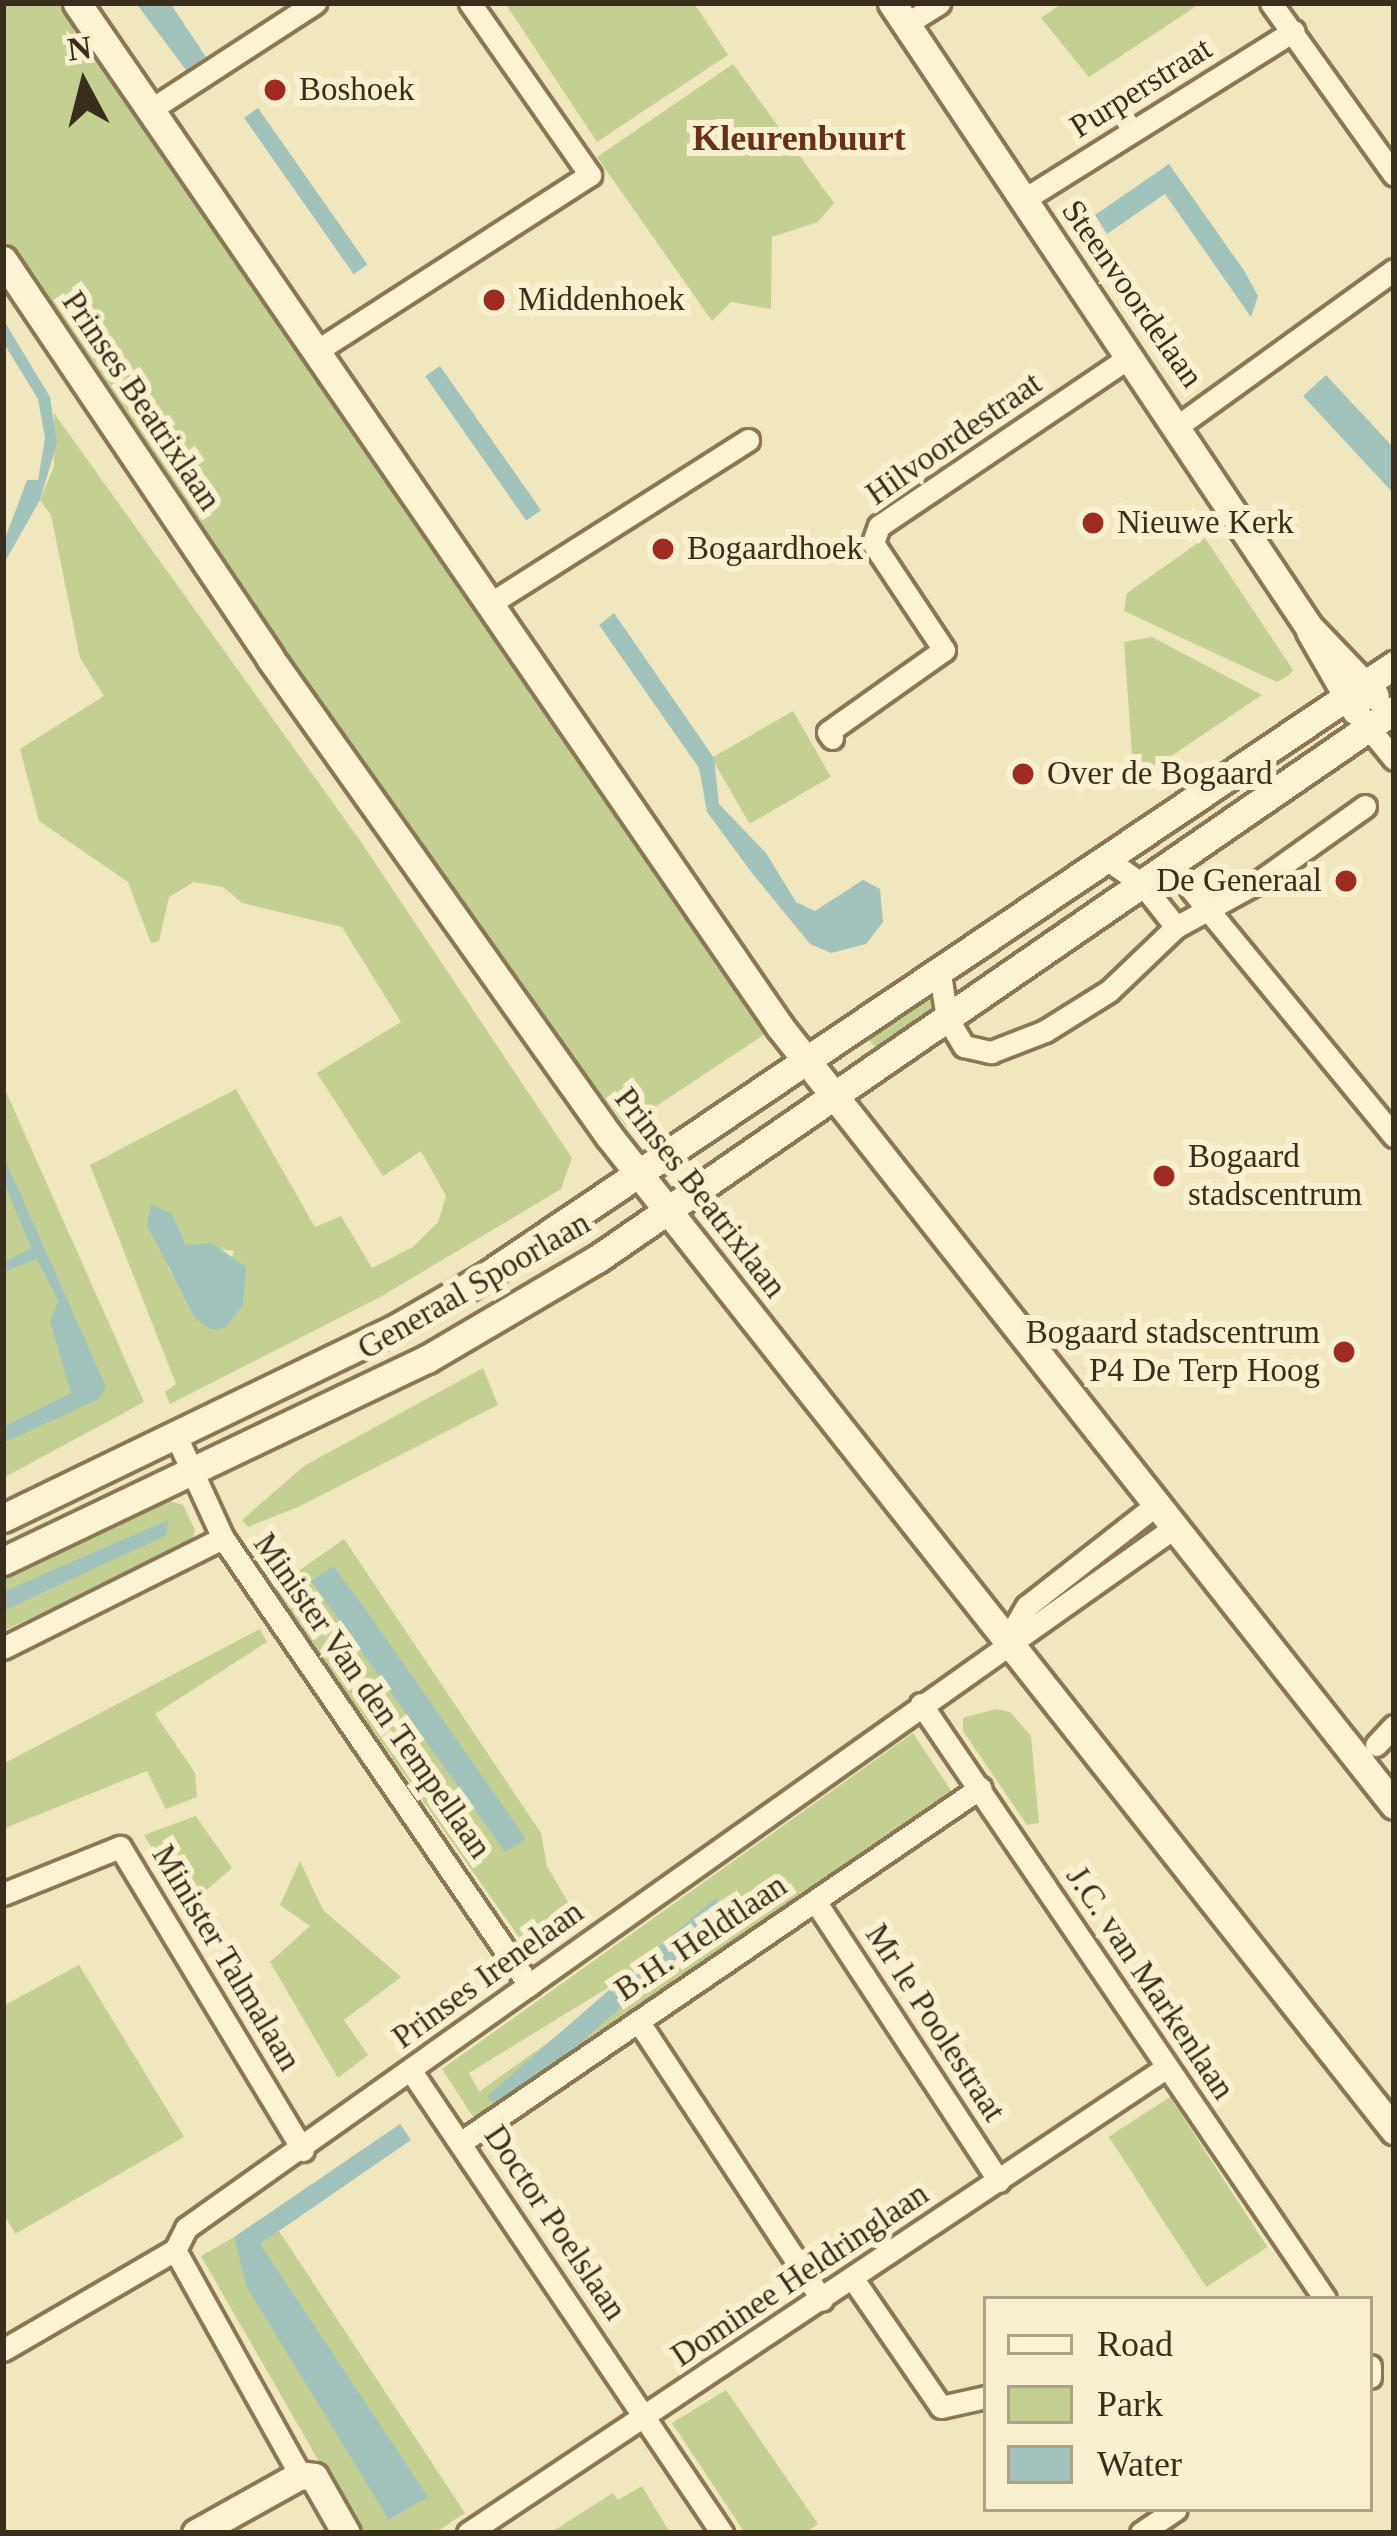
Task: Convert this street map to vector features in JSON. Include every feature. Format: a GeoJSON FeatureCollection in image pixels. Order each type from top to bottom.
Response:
{"type":"FeatureCollection","features":[{"type":"Feature","properties":{"kind":"main road"},"geometry":{"type":"LineString","coordinates":[[77,3],[488,605],[810,1061],[1394,1805]]}},
{"type":"Feature","properties":{"kind":"main road","name":"Steenvoordelaan"},"geometry":{"type":"LineString","coordinates":[[899,13],[1179,425],[1309,627],[1355,690],[1386,718]]}},
{"type":"Feature","properties":{"kind":"main road","name":"Prinses Beatrixlaan"},"geometry":{"type":"LineString","coordinates":[[3,260],[270,658],[638,1174],[1394,2130]]}},
{"type":"Feature","properties":{"kind":"main road","name":"Generaal Spoorlaan"},"geometry":{"type":"LineString","coordinates":[[3,1519],[398,1327],[810,1061],[939,968],[1394,665]]}},
{"type":"Feature","properties":{"kind":"main road","name":"Generaal Spoorlaan"},"geometry":{"type":"LineString","coordinates":[[3,1561],[191,1475],[427,1358],[668,1211],[1386,718]]}},
{"type":"Feature","properties":{"kind":"main road"},"geometry":{"type":"LineString","coordinates":[[196,2533],[300,2475],[314,2477],[346,2533]]}},
{"type":"Feature","properties":{"kind":"street"},"geometry":{"type":"LineString","coordinates":[[150,110],[315,3]]}},
{"type":"Feature","properties":{"kind":"street"},"geometry":{"type":"LineString","coordinates":[[315,352],[590,175],[470,3]]}},
{"type":"Feature","properties":{"kind":"street"},"geometry":{"type":"LineString","coordinates":[[899,13],[938,3]]}},
{"type":"Feature","properties":{"kind":"street"},"geometry":{"type":"LineString","coordinates":[[1270,3],[1394,175]]}},
{"type":"Feature","properties":{"kind":"street","name":"Purperstraat"},"geometry":{"type":"LineString","coordinates":[[1023,200],[1293,31]]}},
{"type":"Feature","properties":{"kind":"street"},"geometry":{"type":"LineString","coordinates":[[1179,425],[1394,270]]}},
{"type":"Feature","properties":{"kind":"street","name":"Hilvoordestraat"},"geometry":{"type":"LineString","coordinates":[[832,738],[828,732],[944,650],[873,543],[879,526],[1130,357]]}},
{"type":"Feature","properties":{"kind":"street"},"geometry":{"type":"LineString","coordinates":[[488,605],[748,440]]}},
{"type":"Feature","properties":{"kind":"street","name":"Steenvoordelaan"},"geometry":{"type":"LineString","coordinates":[[1386,718],[1394,759]]}},
{"type":"Feature","properties":{"kind":"street"},"geometry":{"type":"LineString","coordinates":[[939,968],[947,1018],[964,1046],[991,1052],[1027,1038],[1109,991],[1175,927],[1208,911],[1365,806]]}},
{"type":"Feature","properties":{"kind":"street"},"geometry":{"type":"LineString","coordinates":[[1106,858],[1142,884],[1175,927]]}},
{"type":"Feature","properties":{"kind":"street"},"geometry":{"type":"LineString","coordinates":[[1191,889],[1394,1136]]}},
{"type":"Feature","properties":{"kind":"street","name":"Minister Van den Tempellaan"},"geometry":{"type":"LineString","coordinates":[[176,1436],[223,1538],[529,1984]]}},
{"type":"Feature","properties":{"kind":"street","name":"Prinses Irenelaan"},"geometry":{"type":"LineString","coordinates":[[1007,1640],[1027,1606],[1157,1504]]}},
{"type":"Feature","properties":{"kind":"street","name":"Prinses Irenelaan"},"geometry":{"type":"LineString","coordinates":[[3,2350],[175,2250],[186,2228],[302,2150],[1007,1640],[1042,1627],[1175,1527]]}},
{"type":"Feature","properties":{"kind":"street"},"geometry":{"type":"LineString","coordinates":[[3,1648],[223,1538]]}},
{"type":"Feature","properties":{"kind":"street","name":"J.C. van Markenlaan"},"geometry":{"type":"LineString","coordinates":[[921,1703],[1322,2296]]}},
{"type":"Feature","properties":{"kind":"street"},"geometry":{"type":"LineString","coordinates":[[1376,1745],[1394,1726]]}},
{"type":"Feature","properties":{"kind":"street","name":"B.H. Heldtlaan"},"geometry":{"type":"LineString","coordinates":[[460,2143],[980,1788]]}},
{"type":"Feature","properties":{"kind":"street","name":"Minister Talmalaan"},"geometry":{"type":"LineString","coordinates":[[3,1894],[120,1847],[302,2150]]}},
{"type":"Feature","properties":{"kind":"street","name":"Mr le Poolestraat"},"geometry":{"type":"LineString","coordinates":[[815,1901],[999,2181]]}},
{"type":"Feature","properties":{"kind":"street"},"geometry":{"type":"LineString","coordinates":[[638,2021],[822,2300]]}},
{"type":"Feature","properties":{"kind":"street","name":"Dominee Heldringlaan"},"geometry":{"type":"LineString","coordinates":[[468,2533],[1167,2067]]}},
{"type":"Feature","properties":{"kind":"street","name":"Doctor Poelslaan"},"geometry":{"type":"LineString","coordinates":[[410,2071],[722,2533]]}},
{"type":"Feature","properties":{"kind":"street"},"geometry":{"type":"LineString","coordinates":[[175,2250],[300,2475]]}},
{"type":"Feature","properties":{"kind":"street"},"geometry":{"type":"LineString","coordinates":[[853,2279],[940,2407],[983,2398]]}},
{"type":"Feature","properties":{"kind":"street"},"geometry":{"type":"LineString","coordinates":[[1141,2533],[1168,2512]]}},
{"type":"Feature","properties":{"kind":"green space"},"geometry":{"type":"Polygon","coordinates":[[[4,3],[59,3],[771,1030],[626,1126],[481,938],[3,240],[4,3]]]}},
{"type":"Feature","properties":{"kind":"green space"},"geometry":{"type":"Polygon","coordinates":[[[505,3],[694,3],[728,55],[597,142],[505,3]]]}},
{"type":"Feature","properties":{"kind":"green space"},"geometry":{"type":"Polygon","coordinates":[[[1063,3],[1201,3],[1089,77],[1041,18],[1063,3]]]}},
{"type":"Feature","properties":{"kind":"green space"},"geometry":{"type":"Polygon","coordinates":[[[733,64],[834,203],[818,222],[772,237],[771,309],[731,302],[712,321],[597,157],[733,64]]]}},
{"type":"Feature","properties":{"kind":"green space"},"geometry":{"type":"Polygon","coordinates":[[[54,413],[361,842],[572,1158],[561,1189],[382,1296],[170,1404],[165,1392],[176,1384],[90,1165],[236,1089],[315,1227],[341,1216],[372,1268],[413,1247],[438,1222],[446,1196],[421,1151],[383,1176],[317,1073],[401,1022],[342,927],[242,903],[223,887],[194,882],[169,897],[159,941],[151,943],[128,882],[39,821],[20,749],[104,696],[80,658],[51,515],[40,500],[54,466],[54,413]],[[172,1214],[168,1268],[210,1330],[234,1251],[186,1245],[172,1214]]]}},
{"type":"Feature","properties":{"kind":"green space"},"geometry":{"type":"Polygon","coordinates":[[[1205,538],[1293,670],[1288,676],[1277,682],[1124,611],[1127,593],[1205,538]]]}},
{"type":"Feature","properties":{"kind":"green space"},"geometry":{"type":"Polygon","coordinates":[[[1152,637],[1262,695],[1134,781],[1124,642],[1152,637]]]}},
{"type":"Feature","properties":{"kind":"green space"},"geometry":{"type":"Polygon","coordinates":[[[793,711],[831,777],[750,824],[712,758],[793,711]]]}},
{"type":"Feature","properties":{"kind":"green space"},"geometry":{"type":"Polygon","coordinates":[[[933,992],[933,1011],[877,1050],[866,1036],[933,992]]]}},
{"type":"Feature","properties":{"kind":"green space"},"geometry":{"type":"Polygon","coordinates":[[[3,1085],[144,1402],[3,1478],[3,1085]]]}},
{"type":"Feature","properties":{"kind":"green space"},"geometry":{"type":"Polygon","coordinates":[[[483,1368],[498,1405],[298,1507],[248,1527],[242,1520],[304,1466],[483,1368]]]}},
{"type":"Feature","properties":{"kind":"green space"},"geometry":{"type":"Polygon","coordinates":[[[160,1498],[183,1505],[195,1530],[191,1544],[3,1631],[3,1570],[160,1498]]]}},
{"type":"Feature","properties":{"kind":"green space"},"geometry":{"type":"Polygon","coordinates":[[[344,1539],[541,1833],[547,1866],[579,1921],[538,1947],[524,1944],[273,1589],[344,1539]]]}},
{"type":"Feature","properties":{"kind":"green space"},"geometry":{"type":"Polygon","coordinates":[[[260,1629],[267,1642],[155,1714],[195,1773],[197,1797],[166,1809],[147,1771],[3,1829],[3,1764],[260,1629]]]}},
{"type":"Feature","properties":{"kind":"green space"},"geometry":{"type":"Polygon","coordinates":[[[996,1709],[1010,1712],[1031,1736],[1039,1823],[1027,1825],[963,1731],[963,1718],[996,1709]]]}},
{"type":"Feature","properties":{"kind":"green space"},"geometry":{"type":"Polygon","coordinates":[[[913,1733],[956,1798],[475,2120],[442,2069],[913,1733]],[[728,1914],[469,2073],[480,2091],[728,1914]]]}},
{"type":"Feature","properties":{"kind":"green space"},"geometry":{"type":"Polygon","coordinates":[[[196,1816],[232,1868],[188,1906],[144,1835],[196,1816]]]}},
{"type":"Feature","properties":{"kind":"green space"},"geometry":{"type":"Polygon","coordinates":[[[300,1861],[323,1910],[401,1977],[344,2020],[368,2055],[338,2078],[270,1962],[310,1926],[280,1905],[300,1861]]]}},
{"type":"Feature","properties":{"kind":"green space"},"geometry":{"type":"Polygon","coordinates":[[[79,1965],[184,2137],[15,2234],[3,2212],[3,2006],[79,1965]]]}},
{"type":"Feature","properties":{"kind":"green space"},"geometry":{"type":"Polygon","coordinates":[[[1170,2097],[1267,2247],[1206,2287],[1109,2137],[1170,2097]]]}},
{"type":"Feature","properties":{"kind":"green space"},"geometry":{"type":"Polygon","coordinates":[[[279,2231],[465,2513],[435,2533],[360,2533],[201,2256],[234,2237],[247,2286],[390,2520],[427,2497],[259,2244],[279,2231]]]}},
{"type":"Feature","properties":{"kind":"green space"},"geometry":{"type":"Polygon","coordinates":[[[726,2390],[818,2524],[805,2533],[745,2533],[672,2423],[726,2390]]]}},
{"type":"Feature","properties":{"kind":"green space"},"geometry":{"type":"Polygon","coordinates":[[[642,2486],[670,2533],[550,2533],[613,2493],[618,2500],[642,2486]]]}},
{"type":"Feature","properties":{"kind":"water"},"geometry":{"type":"Polygon","coordinates":[[[136,3],[170,3],[206,57],[186,70],[136,3]]]}},
{"type":"Feature","properties":{"kind":"water"},"geometry":{"type":"Polygon","coordinates":[[[258,108],[368,264],[354,274],[244,118],[258,108]]]}},
{"type":"Feature","properties":{"kind":"water"},"geometry":{"type":"Polygon","coordinates":[[[1169,164],[1258,296],[1251,317],[1165,194],[1107,234],[1095,215],[1169,164]]]}},
{"type":"Feature","properties":{"kind":"water"},"geometry":{"type":"Polygon","coordinates":[[[3,319],[50,397],[57,443],[40,500],[3,565],[3,544],[27,480],[38,480],[45,438],[38,399],[3,342],[3,319]]]}},
{"type":"Feature","properties":{"kind":"water"},"geometry":{"type":"Polygon","coordinates":[[[440,366],[541,510],[526,520],[425,376],[440,366]]]}},
{"type":"Feature","properties":{"kind":"water"},"geometry":{"type":"Polygon","coordinates":[[[1326,375],[1394,448],[1394,494],[1303,396],[1326,375]]]}},
{"type":"Feature","properties":{"kind":"water"},"geometry":{"type":"Polygon","coordinates":[[[614,613],[714,758],[719,804],[766,853],[796,902],[815,911],[863,880],[880,889],[883,922],[866,944],[831,953],[810,944],[752,873],[707,812],[699,768],[599,625],[614,613]]]}},
{"type":"Feature","properties":{"kind":"water"},"geometry":{"type":"Polygon","coordinates":[[[3,1155],[106,1387],[99,1399],[3,1443],[3,1427],[71,1393],[50,1322],[58,1301],[37,1259],[3,1272],[3,1263],[31,1248],[3,1180],[3,1155]]]}},
{"type":"Feature","properties":{"kind":"water"},"geometry":{"type":"Polygon","coordinates":[[[151,1204],[172,1214],[186,1245],[212,1243],[246,1267],[243,1305],[225,1328],[211,1330],[195,1318],[147,1225],[151,1204]]]}},
{"type":"Feature","properties":{"kind":"water"},"geometry":{"type":"Polygon","coordinates":[[[168,1520],[167,1535],[3,1611],[3,1592],[168,1520]]]}},
{"type":"Feature","properties":{"kind":"water"},"geometry":{"type":"Polygon","coordinates":[[[333,1566],[526,1839],[505,1852],[311,1581],[333,1566]]]}},
{"type":"Feature","properties":{"kind":"water"},"geometry":{"type":"Polygon","coordinates":[[[715,1898],[729,1914],[501,2112],[487,2096],[715,1898]]]}},
{"type":"Feature","properties":{"kind":"water"},"geometry":{"type":"Polygon","coordinates":[[[400,2124],[411,2140],[260,2244],[428,2497],[389,2520],[246,2286],[234,2237],[400,2124]]]}},
{"type":"Feature","properties":{"kind":"place","name":"Boshoek"},"geometry":{"type":"Point","coordinates":[275,90]}},
{"type":"Feature","properties":{"kind":"place","name":"Middenhoek"},"geometry":{"type":"Point","coordinates":[494,300]}},
{"type":"Feature","properties":{"kind":"place","name":"Nieuwe Kerk"},"geometry":{"type":"Point","coordinates":[1093,523]}},
{"type":"Feature","properties":{"kind":"place","name":"Bogaardhoek"},"geometry":{"type":"Point","coordinates":[663,549]}},
{"type":"Feature","properties":{"kind":"place","name":"Over de Bogaard"},"geometry":{"type":"Point","coordinates":[1023,774]}},
{"type":"Feature","properties":{"kind":"place","name":"De Generaal"},"geometry":{"type":"Point","coordinates":[1346,881]}},
{"type":"Feature","properties":{"kind":"place","name":"Bogaard stadscentrum"},"geometry":{"type":"Point","coordinates":[1164,1176]}},
{"type":"Feature","properties":{"kind":"place","name":"Bogaard stadscentrum P4 De Terp Hoog"},"geometry":{"type":"Point","coordinates":[1344,1352]}},
{"type":"Feature","properties":{"kind":"district","name":"Kleurenbuurt"},"geometry":{"type":"Point","coordinates":[799,139]}}]}
